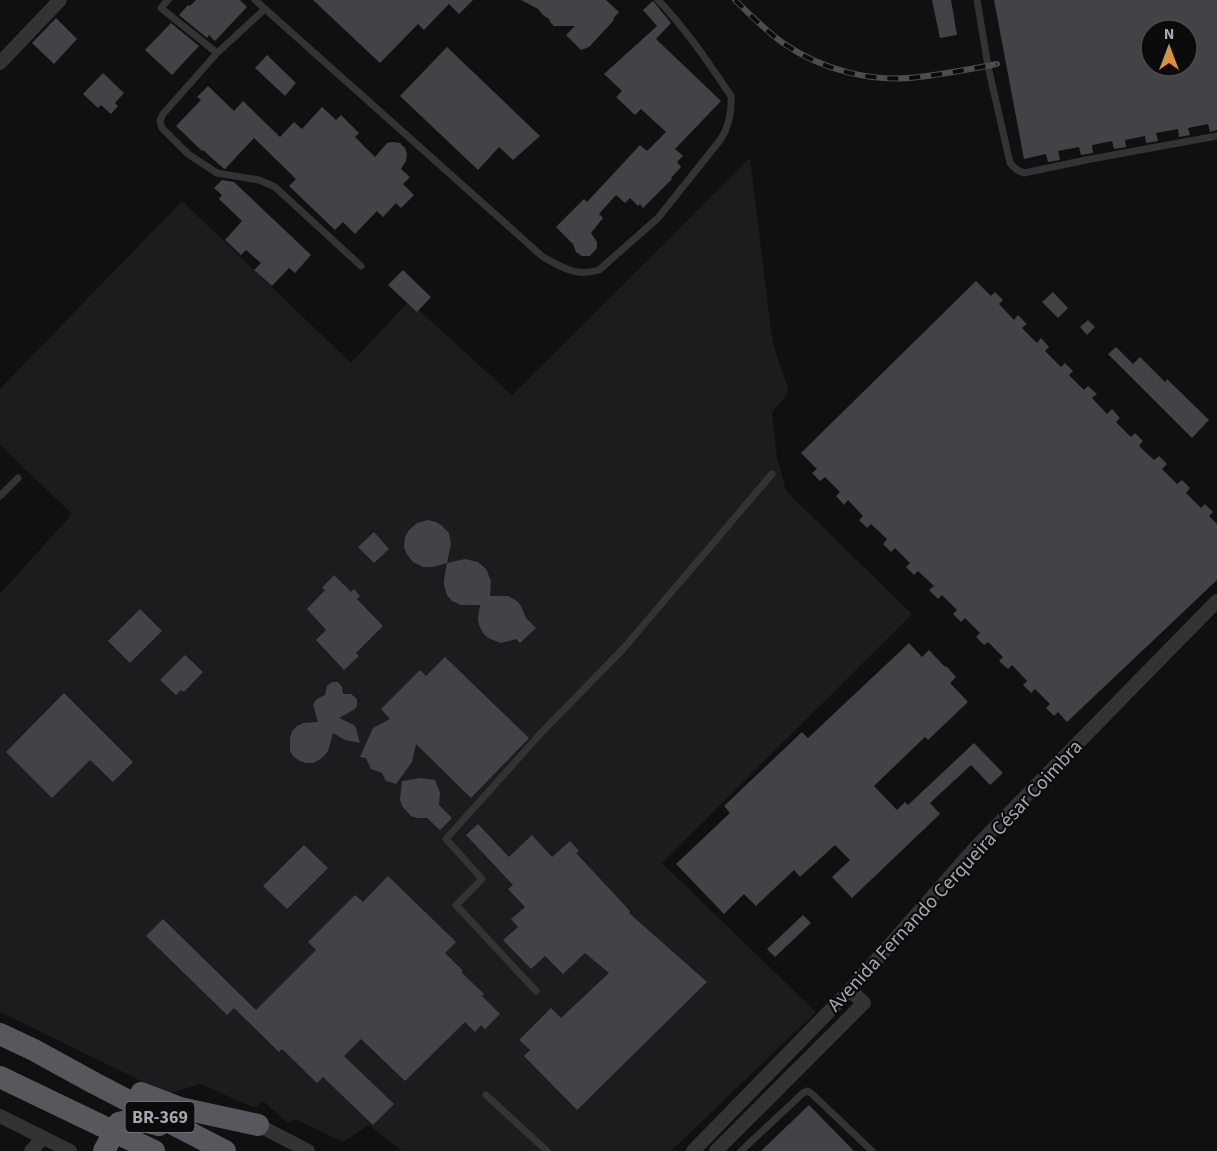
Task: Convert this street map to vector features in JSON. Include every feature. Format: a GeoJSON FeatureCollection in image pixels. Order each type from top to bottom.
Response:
{"type":"FeatureCollection","features":[{"type":"Feature","properties":{"kind":"highway","name":"BR-369"},"geometry":{"type":"LineString","coordinates":[[0,1034],[225,1151]]}},
{"type":"Feature","properties":{"kind":"highway"},"geometry":{"type":"LineString","coordinates":[[55,1061],[95,1074],[180,1108],[258,1125]]}},
{"type":"Feature","properties":{"kind":"highway","name":"BR-369"},"geometry":{"type":"LineString","coordinates":[[0,1077],[109,1141],[154,1151]]}},
{"type":"Feature","properties":{"kind":"highway"},"geometry":{"type":"LineString","coordinates":[[109,1141],[119,1123],[136,1119],[152,1122],[225,1151]]}},
{"type":"Feature","properties":{"kind":"street"},"geometry":{"type":"LineString","coordinates":[[0,63],[60,0]]}},
{"type":"Feature","properties":{"kind":"street","name":"Avenida Fernando Cerqueira César Coimbra"},"geometry":{"type":"LineString","coordinates":[[693,1151],[850,990],[974,849],[1217,601]]}},
{"type":"Feature","properties":{"kind":"street"},"geometry":{"type":"LineString","coordinates":[[716,1151],[864,1003],[850,990]]}},
{"type":"Feature","properties":{"kind":"street"},"geometry":{"type":"LineString","coordinates":[[0,1116],[70,1151]]}},
{"type":"Feature","properties":{"kind":"street"},"geometry":{"type":"LineString","coordinates":[[258,1125],[308,1151]]}},
{"type":"Feature","properties":{"kind":"street"},"geometry":{"type":"LineString","coordinates":[[32,1151],[43,1138]]}},
{"type":"Feature","properties":{"kind":"lane"},"geometry":{"type":"LineString","coordinates":[[168,0],[161,8],[217,53]]}},
{"type":"Feature","properties":{"kind":"lane"},"geometry":{"type":"LineString","coordinates":[[255,0],[543,257],[571,272],[588,273],[599,270],[658,218],[721,139],[729,121],[732,107],[731,96],[689,36],[657,0]]}},
{"type":"Feature","properties":{"kind":"lane"},"geometry":{"type":"LineString","coordinates":[[977,0],[988,66],[1010,163],[1017,170],[1023,173],[1217,136]]}},
{"type":"Feature","properties":{"kind":"lane"},"geometry":{"type":"LineString","coordinates":[[265,9],[217,53],[163,114],[160,121],[162,128],[188,154],[217,173],[259,180],[274,187],[361,267]]}},
{"type":"Feature","properties":{"kind":"lane"},"geometry":{"type":"LineString","coordinates":[[536,991],[456,905],[482,879],[446,839],[542,732],[623,649],[772,474]]}},
{"type":"Feature","properties":{"kind":"lane"},"geometry":{"type":"LineString","coordinates":[[0,496],[18,478]]}},
{"type":"Feature","properties":{"kind":"lane"},"geometry":{"type":"LineString","coordinates":[[741,1151],[807,1091],[872,1151]]}},
{"type":"Feature","properties":{"kind":"lane"},"geometry":{"type":"LineString","coordinates":[[486,1095],[548,1151]]}},
{"type":"Feature","properties":{"kind":"shaded area"},"geometry":{"type":"Polygon","coordinates":[[[750,158],[771,331],[788,388],[786,396],[772,412],[777,457],[786,491],[912,614],[662,863],[816,1012],[671,1151],[402,1151],[369,1125],[343,1142],[295,1119],[288,1123],[263,1101],[255,1108],[200,1084],[168,1094],[0,1012],[0,594],[72,514],[0,445],[0,389],[182,201],[351,363],[409,301],[512,395],[750,158]]]}},
{"type":"Feature","properties":{"kind":"building"},"geometry":{"type":"Polygon","coordinates":[[[196,0],[240,0],[247,7],[215,41],[209,35],[207,38],[179,15],[196,0]]]}},
{"type":"Feature","properties":{"kind":"building"},"geometry":{"type":"Polygon","coordinates":[[[313,0],[473,0],[459,14],[449,4],[424,30],[418,24],[380,63],[313,0]]]}},
{"type":"Feature","properties":{"kind":"building"},"geometry":{"type":"Polygon","coordinates":[[[521,0],[606,0],[619,12],[589,47],[581,50],[566,35],[575,26],[554,26],[538,9],[521,0]]]}},
{"type":"Feature","properties":{"kind":"building"},"geometry":{"type":"Polygon","coordinates":[[[932,0],[951,0],[957,35],[940,38],[932,0]]]}},
{"type":"Feature","properties":{"kind":"building"},"geometry":{"type":"Polygon","coordinates":[[[994,0],[1217,0],[1217,130],[1210,132],[1208,124],[1188,128],[1190,135],[1179,137],[1178,129],[1156,133],[1158,141],[1146,143],[1145,136],[1125,140],[1126,147],[1114,149],[1112,141],[1092,145],[1093,153],[1081,155],[1079,147],[1058,151],[1060,160],[1048,162],[1046,154],[1024,159],[994,0]]]}},
{"type":"Feature","properties":{"kind":"building"},"geometry":{"type":"Polygon","coordinates":[[[653,1],[671,23],[656,39],[721,101],[675,149],[683,156],[677,162],[681,167],[672,179],[643,208],[630,198],[625,203],[616,195],[599,214],[603,218],[591,233],[597,242],[597,248],[590,256],[582,256],[556,227],[584,199],[587,202],[640,145],[647,151],[666,132],[641,109],[635,115],[616,97],[622,91],[604,74],[657,26],[643,10],[653,1]]]}},
{"type":"Feature","properties":{"kind":"building"},"geometry":{"type":"Polygon","coordinates":[[[56,18],[77,39],[54,64],[32,43],[56,18]]]}},
{"type":"Feature","properties":{"kind":"building"},"geometry":{"type":"Polygon","coordinates":[[[171,23],[199,46],[172,75],[145,50],[171,23]]]}},
{"type":"Feature","properties":{"kind":"building"},"geometry":{"type":"Polygon","coordinates":[[[447,47],[540,136],[513,160],[499,147],[478,170],[400,96],[447,47]]]}},
{"type":"Feature","properties":{"kind":"building"},"geometry":{"type":"Polygon","coordinates":[[[267,55],[296,83],[285,96],[255,68],[267,55]]]}},
{"type":"Feature","properties":{"kind":"building"},"geometry":{"type":"Polygon","coordinates":[[[103,73],[124,93],[115,103],[118,106],[111,114],[101,105],[98,108],[83,94],[103,73]]]}},
{"type":"Feature","properties":{"kind":"building"},"geometry":{"type":"Polygon","coordinates":[[[208,86],[234,111],[243,101],[280,137],[294,122],[302,129],[322,107],[336,120],[341,115],[359,133],[355,137],[375,157],[387,143],[400,143],[407,154],[401,169],[410,177],[403,184],[414,195],[401,208],[396,203],[383,217],[377,211],[355,234],[343,222],[335,230],[289,186],[296,179],[254,138],[225,169],[176,126],[201,100],[197,97],[208,86]]]}},
{"type":"Feature","properties":{"kind":"building"},"geometry":{"type":"Polygon","coordinates":[[[222,180],[234,182],[311,255],[295,273],[289,268],[272,286],[254,270],[261,263],[246,250],[241,255],[225,240],[242,221],[219,199],[222,195],[214,188],[222,180]]]}},
{"type":"Feature","properties":{"kind":"building"},"geometry":{"type":"Polygon","coordinates":[[[403,270],[431,297],[417,312],[388,285],[403,270]]]}},
{"type":"Feature","properties":{"kind":"building"},"geometry":{"type":"Polygon","coordinates":[[[976,281],[991,296],[995,292],[1003,300],[999,304],[1014,320],[1018,315],[1027,324],[1022,328],[1037,343],[1041,338],[1049,347],[1045,351],[1061,367],[1065,363],[1073,371],[1069,375],[1084,390],[1088,386],[1097,394],[1092,398],[1107,414],[1112,409],[1120,418],[1116,422],[1131,437],[1135,433],[1143,441],[1139,446],[1154,460],[1159,456],[1167,464],[1162,469],[1177,484],[1182,480],[1190,488],[1186,493],[1201,508],[1205,504],[1213,512],[1209,516],[1217,524],[1217,580],[1067,722],[1058,712],[1054,716],[1046,708],[1050,704],[1035,689],[1031,693],[1023,685],[1027,681],[1012,665],[1008,669],[999,661],[1003,657],[988,642],[984,645],[976,637],[980,633],[965,618],[961,622],[953,614],[957,610],[942,595],[938,599],[929,590],[934,586],[918,571],[914,575],[906,567],[910,563],[895,548],[891,552],[883,544],[887,539],[871,524],[867,528],[859,520],[863,516],[848,500],[844,505],[836,496],[840,492],[825,477],[820,481],[812,473],[817,469],[801,453],[976,281]]]}},
{"type":"Feature","properties":{"kind":"building"},"geometry":{"type":"Polygon","coordinates":[[[1053,292],[1068,308],[1058,318],[1042,302],[1053,292]]]}},
{"type":"Feature","properties":{"kind":"building"},"geometry":{"type":"Polygon","coordinates":[[[1088,320],[1095,327],[1087,335],[1080,327],[1088,320]]]}},
{"type":"Feature","properties":{"kind":"building"},"geometry":{"type":"Polygon","coordinates":[[[1116,347],[1133,364],[1140,357],[1165,382],[1167,379],[1209,420],[1192,438],[1108,354],[1116,347]]]}},
{"type":"Feature","properties":{"kind":"building"},"geometry":{"type":"Polygon","coordinates":[[[428,520],[441,525],[449,533],[451,544],[447,563],[423,567],[413,562],[406,553],[405,537],[417,523],[428,520]]]}},
{"type":"Feature","properties":{"kind":"building"},"geometry":{"type":"Polygon","coordinates":[[[374,532],[389,549],[374,563],[358,547],[374,532]]]}},
{"type":"Feature","properties":{"kind":"building"},"geometry":{"type":"Polygon","coordinates":[[[465,559],[478,562],[486,569],[491,581],[490,596],[508,596],[517,601],[526,618],[536,628],[520,643],[516,639],[501,643],[488,638],[479,625],[480,605],[461,605],[452,601],[447,595],[444,580],[447,563],[465,559]]]}},
{"type":"Feature","properties":{"kind":"building"},"geometry":{"type":"Polygon","coordinates":[[[334,575],[351,592],[354,589],[360,596],[357,599],[383,626],[356,653],[359,656],[344,670],[316,640],[326,630],[307,609],[325,590],[322,588],[334,575]]]}},
{"type":"Feature","properties":{"kind":"building"},"geometry":{"type":"Polygon","coordinates":[[[140,609],[162,631],[130,663],[108,641],[140,609]]]}},
{"type":"Feature","properties":{"kind":"building"},"geometry":{"type":"Polygon","coordinates":[[[909,643],[922,657],[929,650],[946,666],[956,677],[950,683],[968,702],[928,740],[925,737],[874,786],[897,810],[905,802],[908,805],[974,743],[1003,773],[990,785],[971,765],[930,803],[940,814],[852,898],[832,877],[850,860],[835,845],[800,877],[794,870],[756,906],[744,894],[724,914],[676,864],[730,813],[724,806],[802,732],[808,738],[909,643]]]}},
{"type":"Feature","properties":{"kind":"building"},"geometry":{"type":"Polygon","coordinates":[[[185,655],[203,672],[184,692],[181,690],[176,695],[160,680],[185,655]]]}},
{"type":"Feature","properties":{"kind":"building"},"geometry":{"type":"Polygon","coordinates":[[[445,657],[529,738],[471,798],[416,744],[412,762],[396,784],[386,781],[382,773],[371,769],[366,758],[360,757],[373,728],[390,719],[381,709],[420,670],[426,676],[445,657]]]}},
{"type":"Feature","properties":{"kind":"building"},"geometry":{"type":"Polygon","coordinates":[[[332,682],[338,682],[343,694],[351,694],[357,699],[355,709],[339,718],[354,725],[360,743],[345,740],[333,733],[328,751],[324,756],[313,763],[300,761],[290,751],[292,731],[303,723],[318,722],[313,704],[325,695],[327,686],[332,682]]]}},
{"type":"Feature","properties":{"kind":"building"},"geometry":{"type":"Polygon","coordinates":[[[64,693],[133,762],[113,782],[90,760],[52,798],[6,752],[64,693]]]}},
{"type":"Feature","properties":{"kind":"building"},"geometry":{"type":"Polygon","coordinates":[[[421,778],[435,780],[440,793],[439,805],[452,818],[440,830],[427,818],[411,816],[402,806],[400,799],[402,781],[421,778]]]}},
{"type":"Feature","properties":{"kind":"building"},"geometry":{"type":"Polygon","coordinates":[[[478,824],[509,857],[532,835],[552,857],[570,841],[579,851],[576,853],[630,911],[629,913],[707,982],[577,1110],[524,1056],[530,1050],[519,1040],[551,1008],[561,1018],[609,973],[585,953],[563,974],[545,956],[531,969],[503,940],[518,927],[511,919],[525,907],[508,889],[513,885],[466,835],[478,824]]]}},
{"type":"Feature","properties":{"kind":"building"},"geometry":{"type":"Polygon","coordinates":[[[304,845],[328,868],[287,909],[263,886],[304,845]]]}},
{"type":"Feature","properties":{"kind":"building"},"geometry":{"type":"Polygon","coordinates":[[[388,876],[456,942],[445,953],[500,1014],[485,1029],[481,1025],[475,1032],[465,1022],[405,1081],[361,1039],[344,1056],[394,1104],[373,1125],[323,1077],[317,1083],[282,1049],[279,1052],[234,1008],[227,1015],[146,936],[163,919],[256,1010],[316,950],[308,942],[355,895],[363,902],[388,876]]]}},
{"type":"Feature","properties":{"kind":"building"},"geometry":{"type":"Polygon","coordinates":[[[803,915],[811,923],[775,957],[767,949],[803,915]]]}},
{"type":"Feature","properties":{"kind":"building"},"geometry":{"type":"Polygon","coordinates":[[[809,1105],[854,1151],[761,1151],[809,1105]]]}},
{"type":"Feature","properties":{"kind":"railway"},"geometry":{"type":"LineString","coordinates":[[735,0],[783,43],[814,61],[848,72],[883,78],[901,78],[997,64]]}}]}
